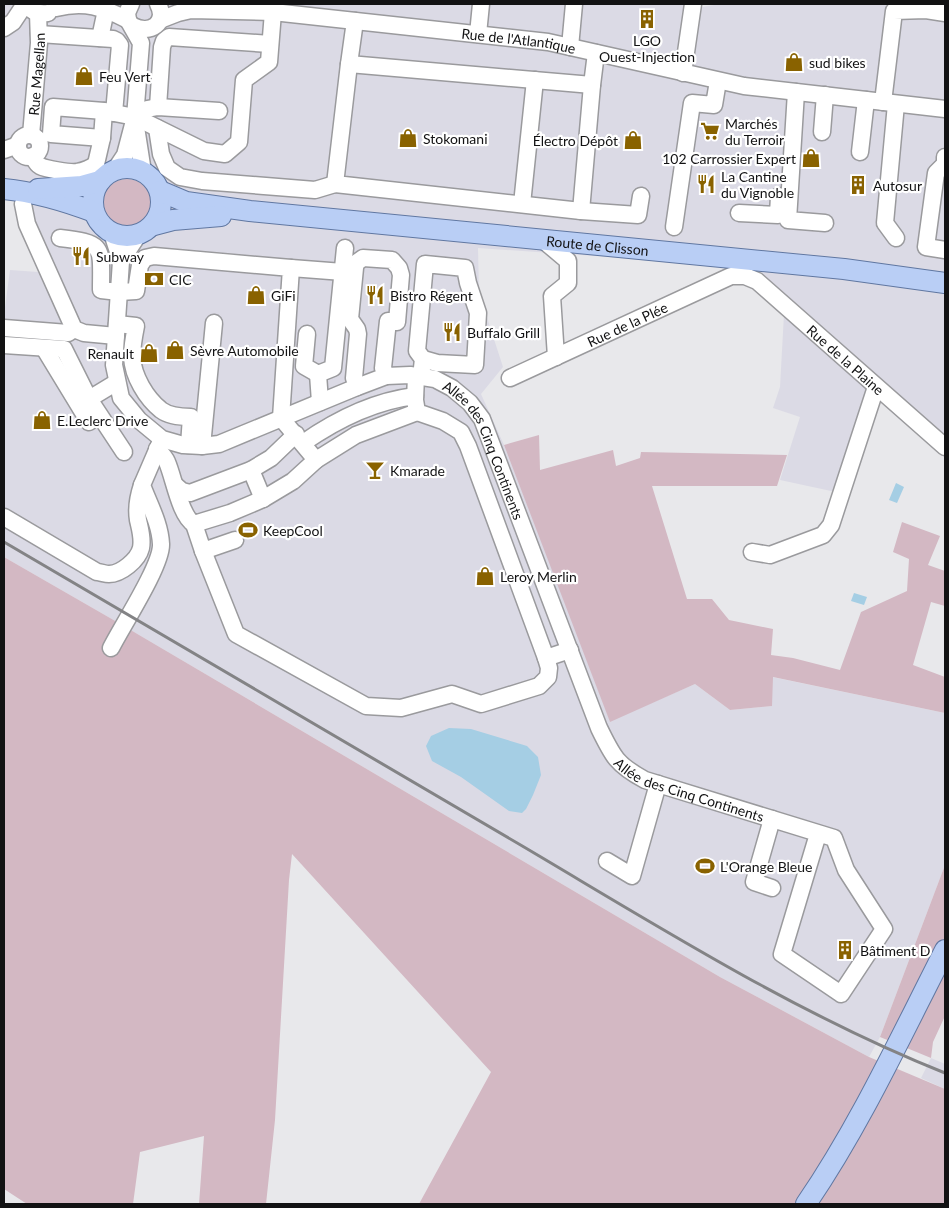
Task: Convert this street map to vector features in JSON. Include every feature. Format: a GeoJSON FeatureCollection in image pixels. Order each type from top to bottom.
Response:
{"type":"FeatureCollection","features":[{"type":"Feature","properties":{"kind":"main road"},"geometry":{"type":"LineString","coordinates":[[16,195],[82,186],[124,168],[143,172]]}},
{"type":"Feature","properties":{"kind":"main road","name":"Route de Clisson"},"geometry":{"type":"LineString","coordinates":[[143,172],[156,183],[160,191],[186,202],[250,211],[844,269],[945,283]]}},
{"type":"Feature","properties":{"kind":"main road"},"geometry":{"type":"LineString","coordinates":[[108,176],[95,190],[93,200],[94,212],[98,220],[104,228],[112,233]]}},
{"type":"Feature","properties":{"kind":"main road"},"geometry":{"type":"LineString","coordinates":[[146,230],[159,216],[162,206],[160,191]]}},
{"type":"Feature","properties":{"kind":"main road"},"geometry":{"type":"LineString","coordinates":[[16,195],[72,204],[94,212]]}},
{"type":"Feature","properties":{"kind":"main road","name":"Route de Clisson"},"geometry":{"type":"LineString","coordinates":[[112,233],[120,236],[146,230],[173,220],[224,216],[250,211]]}},
{"type":"Feature","properties":{"kind":"main road"},"geometry":{"type":"LineString","coordinates":[[806,1204],[830,1168],[848,1136],[945,950]]}},
{"type":"Feature","properties":{"kind":"street"},"geometry":{"type":"LineString","coordinates":[[4,28],[30,7],[48,13],[58,6],[83,4],[109,7],[129,13],[140,30],[149,30],[158,14]]}},
{"type":"Feature","properties":{"kind":"street"},"geometry":{"type":"LineString","coordinates":[[478,34],[481,4]]}},
{"type":"Feature","properties":{"kind":"street"},"geometry":{"type":"LineString","coordinates":[[570,47],[574,4]]}},
{"type":"Feature","properties":{"kind":"street"},"geometry":{"type":"LineString","coordinates":[[683,73],[693,4]]}},
{"type":"Feature","properties":{"kind":"street","name":"Rue Magellan"},"geometry":{"type":"LineString","coordinates":[[29,144],[39,34],[30,7]]}},
{"type":"Feature","properties":{"kind":"street"},"geometry":{"type":"LineString","coordinates":[[100,38],[109,7]]}},
{"type":"Feature","properties":{"kind":"street","name":"Rue de l'Atlantique"},"geometry":{"type":"LineString","coordinates":[[158,14],[178,13],[203,7],[355,20],[548,42],[744,86],[945,110]]}},
{"type":"Feature","properties":{"kind":"street"},"geometry":{"type":"LineString","coordinates":[[896,238],[885,223],[894,11],[926,10],[945,13]]}},
{"type":"Feature","properties":{"kind":"street"},"geometry":{"type":"LineString","coordinates":[[135,114],[157,128],[204,152],[225,154],[239,142],[244,80],[269,62],[272,12]]}},
{"type":"Feature","properties":{"kind":"street"},"geometry":{"type":"LineString","coordinates":[[129,13],[141,43]]}},
{"type":"Feature","properties":{"kind":"street"},"geometry":{"type":"LineString","coordinates":[[108,176],[125,155],[135,114],[141,43],[158,14]]}},
{"type":"Feature","properties":{"kind":"street"},"geometry":{"type":"LineString","coordinates":[[335,184],[355,20]]}},
{"type":"Feature","properties":{"kind":"street"},"geometry":{"type":"LineString","coordinates":[[29,144],[35,162],[41,167],[76,173],[96,164],[109,112],[120,45],[112,39],[39,34]]}},
{"type":"Feature","properties":{"kind":"street"},"geometry":{"type":"LineString","coordinates":[[158,107],[162,48],[164,41],[169,37],[270,44]]}},
{"type":"Feature","properties":{"kind":"street"},"geometry":{"type":"LineString","coordinates":[[581,211],[596,53]]}},
{"type":"Feature","properties":{"kind":"street"},"geometry":{"type":"LineString","coordinates":[[349,64],[592,85]]}},
{"type":"Feature","properties":{"kind":"street"},"geometry":{"type":"LineString","coordinates":[[522,204],[535,80]]}},
{"type":"Feature","properties":{"kind":"street"},"geometry":{"type":"LineString","coordinates":[[674,228],[692,103],[714,105],[718,81]]}},
{"type":"Feature","properties":{"kind":"street"},"geometry":{"type":"LineString","coordinates":[[739,213],[778,215],[793,92]]}},
{"type":"Feature","properties":{"kind":"street"},"geometry":{"type":"LineString","coordinates":[[793,92],[788,220],[825,223]]}},
{"type":"Feature","properties":{"kind":"street"},"geometry":{"type":"LineString","coordinates":[[822,132],[825,96]]}},
{"type":"Feature","properties":{"kind":"street"},"geometry":{"type":"LineString","coordinates":[[860,152],[866,100]]}},
{"type":"Feature","properties":{"kind":"street"},"geometry":{"type":"LineString","coordinates":[[29,144],[53,107],[135,114],[158,107],[219,111]]}},
{"type":"Feature","properties":{"kind":"street"},"geometry":{"type":"LineString","coordinates":[[78,136],[79,109]]}},
{"type":"Feature","properties":{"kind":"street"},"geometry":{"type":"LineString","coordinates":[[135,114],[139,156],[143,172]]}},
{"type":"Feature","properties":{"kind":"street"},"geometry":{"type":"LineString","coordinates":[[157,128],[161,154],[167,168],[180,177],[202,181],[315,190],[335,184],[581,211],[638,215],[641,196]]}},
{"type":"Feature","properties":{"kind":"street"},"geometry":{"type":"LineString","coordinates":[[29,144],[78,136],[102,138]]}},
{"type":"Feature","properties":{"kind":"street"},"geometry":{"type":"LineString","coordinates":[[945,157],[945,164],[936,174],[926,248],[945,250]]}},
{"type":"Feature","properties":{"kind":"street"},"geometry":{"type":"LineString","coordinates":[[16,195],[74,329],[84,333],[136,326],[132,357],[142,388],[162,410],[178,416],[191,417],[195,445]]}},
{"type":"Feature","properties":{"kind":"street","name":"Allée des Cinq Continents"},"geometry":{"type":"LineString","coordinates":[[122,262],[146,230]]}},
{"type":"Feature","properties":{"kind":"street","name":"Allée des Cinq Continents"},"geometry":{"type":"LineString","coordinates":[[112,233],[122,262],[114,365],[117,382],[122,398],[160,444],[219,444],[386,376],[418,377],[435,380],[452,388],[470,403],[482,418],[599,728],[610,752],[626,770],[646,780],[834,838],[846,870],[884,929],[841,994],[782,954],[818,834]]}},
{"type":"Feature","properties":{"kind":"street"},"geometry":{"type":"LineString","coordinates":[[60,238],[85,240],[96,246],[102,258],[100,290],[136,291],[140,265],[145,258],[154,256],[343,272]]}},
{"type":"Feature","properties":{"kind":"street"},"geometry":{"type":"LineString","coordinates":[[543,240],[568,261],[568,282],[552,296],[556,357]]}},
{"type":"Feature","properties":{"kind":"street"},"geometry":{"type":"LineString","coordinates":[[318,374],[333,368],[345,248]]}},
{"type":"Feature","properties":{"kind":"street"},"geometry":{"type":"LineString","coordinates":[[357,387],[354,378],[358,334],[350,319],[356,263],[363,258],[392,260],[399,268],[401,275],[397,322],[388,321],[383,368],[386,376]]}},
{"type":"Feature","properties":{"kind":"street"},"geometry":{"type":"LineString","coordinates":[[425,264],[466,268],[468,283],[478,313],[475,365],[437,363],[423,359],[417,351],[425,264]]}},
{"type":"Feature","properties":{"kind":"street"},"geometry":{"type":"LineString","coordinates":[[291,268],[281,418],[316,460]]}},
{"type":"Feature","properties":{"kind":"street","name":"Rue de la Plée"},"geometry":{"type":"LineString","coordinates":[[510,378],[731,276],[745,276]]}},
{"type":"Feature","properties":{"kind":"street","name":"Rue de la Plaine"},"geometry":{"type":"LineString","coordinates":[[745,276],[757,280],[945,447]]}},
{"type":"Feature","properties":{"kind":"street"},"geometry":{"type":"LineString","coordinates":[[195,445],[214,323]]}},
{"type":"Feature","properties":{"kind":"street"},"geometry":{"type":"LineString","coordinates":[[4,328],[68,333],[74,329]]}},
{"type":"Feature","properties":{"kind":"street"},"geometry":{"type":"LineString","coordinates":[[307,334],[304,366],[318,374]]}},
{"type":"Feature","properties":{"kind":"street"},"geometry":{"type":"LineString","coordinates":[[4,346],[64,349],[89,399],[124,452]]}},
{"type":"Feature","properties":{"kind":"street"},"geometry":{"type":"LineString","coordinates":[[44,348],[89,422]]}},
{"type":"Feature","properties":{"kind":"street"},"geometry":{"type":"LineString","coordinates":[[416,404],[418,377],[423,359]]}},
{"type":"Feature","properties":{"kind":"street"},"geometry":{"type":"LineString","coordinates":[[318,374],[320,402]]}},
{"type":"Feature","properties":{"kind":"street"},"geometry":{"type":"LineString","coordinates":[[89,399],[117,382]]}},
{"type":"Feature","properties":{"kind":"street"},"geometry":{"type":"LineString","coordinates":[[752,552],[770,555],[823,535],[831,525],[876,387]]}},
{"type":"Feature","properties":{"kind":"street"},"geometry":{"type":"LineString","coordinates":[[175,485],[182,491],[190,493],[251,470],[299,439],[344,417],[398,398],[416,404],[461,432],[468,446],[546,658],[549,668],[548,677],[538,686],[481,704],[452,694],[401,708],[366,706],[236,634],[194,524]]}},
{"type":"Feature","properties":{"kind":"street"},"geometry":{"type":"LineString","coordinates":[[160,444],[184,512],[189,522],[194,524],[230,513],[263,499],[294,480],[316,460],[356,435],[416,404]]}},
{"type":"Feature","properties":{"kind":"street"},"geometry":{"type":"LineString","coordinates":[[4,517],[97,572],[110,574],[122,569],[134,560],[141,549],[138,499],[160,444]]}},
{"type":"Feature","properties":{"kind":"street"},"geometry":{"type":"LineString","coordinates":[[251,470],[263,499]]}},
{"type":"Feature","properties":{"kind":"street"},"geometry":{"type":"LineString","coordinates":[[111,648],[152,574],[161,546],[159,528],[142,485]]}},
{"type":"Feature","properties":{"kind":"street"},"geometry":{"type":"LineString","coordinates":[[203,550],[235,540]]}},
{"type":"Feature","properties":{"kind":"street"},"geometry":{"type":"LineString","coordinates":[[546,658],[570,650]]}},
{"type":"Feature","properties":{"kind":"street"},"geometry":{"type":"LineString","coordinates":[[607,861],[632,876],[658,784]]}},
{"type":"Feature","properties":{"kind":"street"},"geometry":{"type":"LineString","coordinates":[[772,819],[754,882],[772,888]]}},
{"type":"Feature","properties":{"kind":"shaded area"},"geometry":{"type":"Polygon","coordinates":[[[4,4],[702,4],[702,7],[720,4],[945,4],[945,458],[879,401],[845,494],[780,480],[800,417],[773,408],[780,387],[784,314],[755,289],[759,271],[610,257],[478,248],[479,293],[503,367],[481,394],[504,445],[610,721],[695,684],[730,710],[772,706],[772,677],[945,713],[945,865],[880,1037],[869,1057],[720,977],[4,557],[4,315],[10,270],[38,272],[17,195],[4,194],[4,4]]]}},
{"type":"Feature","properties":{"kind":"shaded area"},"geometry":{"type":"Polygon","coordinates":[[[127,179],[141,183],[148,190],[152,204],[148,218],[141,225],[127,229],[113,225],[106,218],[102,204],[106,190],[113,183],[127,179]]]}},
{"type":"Feature","properties":{"kind":"shaded area"},"geometry":{"type":"Polygon","coordinates":[[[539,435],[540,470],[613,450],[616,466],[640,458],[641,452],[787,455],[777,486],[652,486],[687,599],[712,599],[729,620],[773,629],[771,655],[793,658],[840,670],[861,612],[907,591],[909,559],[893,552],[902,522],[940,536],[928,565],[945,571],[945,606],[931,602],[913,665],[945,677],[945,713],[773,677],[772,706],[730,710],[695,684],[610,722],[504,445],[539,435]]]}},
{"type":"Feature","properties":{"kind":"shaded area"},"geometry":{"type":"Polygon","coordinates":[[[4,557],[720,977],[869,1057],[945,1089],[945,1204],[419,1204],[491,1072],[292,854],[275,1120],[266,1204],[199,1204],[204,1136],[140,1152],[133,1204],[27,1204],[4,1189],[4,557]]]}},
{"type":"Feature","properties":{"kind":"shaded area"},"geometry":{"type":"Polygon","coordinates":[[[945,865],[945,1016],[933,1042],[931,1058],[880,1037],[945,865]]]}},
{"type":"Feature","properties":{"kind":"shaded area"},"geometry":{"type":"Polygon","coordinates":[[[931,1058],[945,1064],[945,1089],[921,1078],[931,1058]]]}},
{"type":"Feature","properties":{"kind":"water"},"geometry":{"type":"Polygon","coordinates":[[[896,483],[904,487],[897,503],[889,500],[896,483]]]}},
{"type":"Feature","properties":{"kind":"water"},"geometry":{"type":"Polygon","coordinates":[[[854,593],[867,597],[864,605],[851,601],[854,593]]]}},
{"type":"Feature","properties":{"kind":"water"},"geometry":{"type":"Polygon","coordinates":[[[449,728],[471,729],[527,746],[538,757],[541,775],[526,809],[522,813],[509,811],[461,777],[432,761],[426,746],[431,736],[449,728]]]}},
{"type":"Feature","properties":{"kind":"railway"},"geometry":{"type":"LineString","coordinates":[[4,542],[678,939],[836,1024],[890,1050],[945,1073]]}},
{"type":"Feature","properties":{"kind":"place","name":"LGO Ouest-Injection"},"geometry":{"type":"Point","coordinates":[647,19]}},
{"type":"Feature","properties":{"kind":"place","name":"sud bikes"},"geometry":{"type":"Point","coordinates":[794,62]}},
{"type":"Feature","properties":{"kind":"place","name":"Feu Vert"},"geometry":{"type":"Point","coordinates":[84,76]}},
{"type":"Feature","properties":{"kind":"place","name":"Marchés du Terroir"},"geometry":{"type":"Point","coordinates":[710,131]}},
{"type":"Feature","properties":{"kind":"place","name":"Stokomani"},"geometry":{"type":"Point","coordinates":[408,138]}},
{"type":"Feature","properties":{"kind":"place","name":"Électro Dépôt"},"geometry":{"type":"Point","coordinates":[633,140]}},
{"type":"Feature","properties":{"kind":"place","name":"102 Carrossier Expert"},"geometry":{"type":"Point","coordinates":[811,158]}},
{"type":"Feature","properties":{"kind":"place","name":"La Cantine du Vignoble"},"geometry":{"type":"Point","coordinates":[706,184]}},
{"type":"Feature","properties":{"kind":"place","name":"Autosur"},"geometry":{"type":"Point","coordinates":[858,185]}},
{"type":"Feature","properties":{"kind":"place","name":"Subway"},"geometry":{"type":"Point","coordinates":[81,256]}},
{"type":"Feature","properties":{"kind":"place","name":"CIC"},"geometry":{"type":"Point","coordinates":[154,279]}},
{"type":"Feature","properties":{"kind":"place","name":"GiFi"},"geometry":{"type":"Point","coordinates":[256,295]}},
{"type":"Feature","properties":{"kind":"place","name":"Bistro Régent"},"geometry":{"type":"Point","coordinates":[375,295]}},
{"type":"Feature","properties":{"kind":"place","name":"Buffalo Grill"},"geometry":{"type":"Point","coordinates":[452,332]}},
{"type":"Feature","properties":{"kind":"place","name":"Sèvre Automobile"},"geometry":{"type":"Point","coordinates":[175,350]}},
{"type":"Feature","properties":{"kind":"place","name":"Renault"},"geometry":{"type":"Point","coordinates":[149,353]}},
{"type":"Feature","properties":{"kind":"place","name":"E.Leclerc Drive"},"geometry":{"type":"Point","coordinates":[42,420]}},
{"type":"Feature","properties":{"kind":"place","name":"Kmarade"},"geometry":{"type":"Point","coordinates":[375,470]}},
{"type":"Feature","properties":{"kind":"place","name":"KeepCool"},"geometry":{"type":"Point","coordinates":[248,530]}},
{"type":"Feature","properties":{"kind":"place","name":"Leroy Merlin"},"geometry":{"type":"Point","coordinates":[485,576]}},
{"type":"Feature","properties":{"kind":"place","name":"L'Orange Bleue"},"geometry":{"type":"Point","coordinates":[705,866]}},
{"type":"Feature","properties":{"kind":"place","name":"Bâtiment D"},"geometry":{"type":"Point","coordinates":[845,950]}}]}
